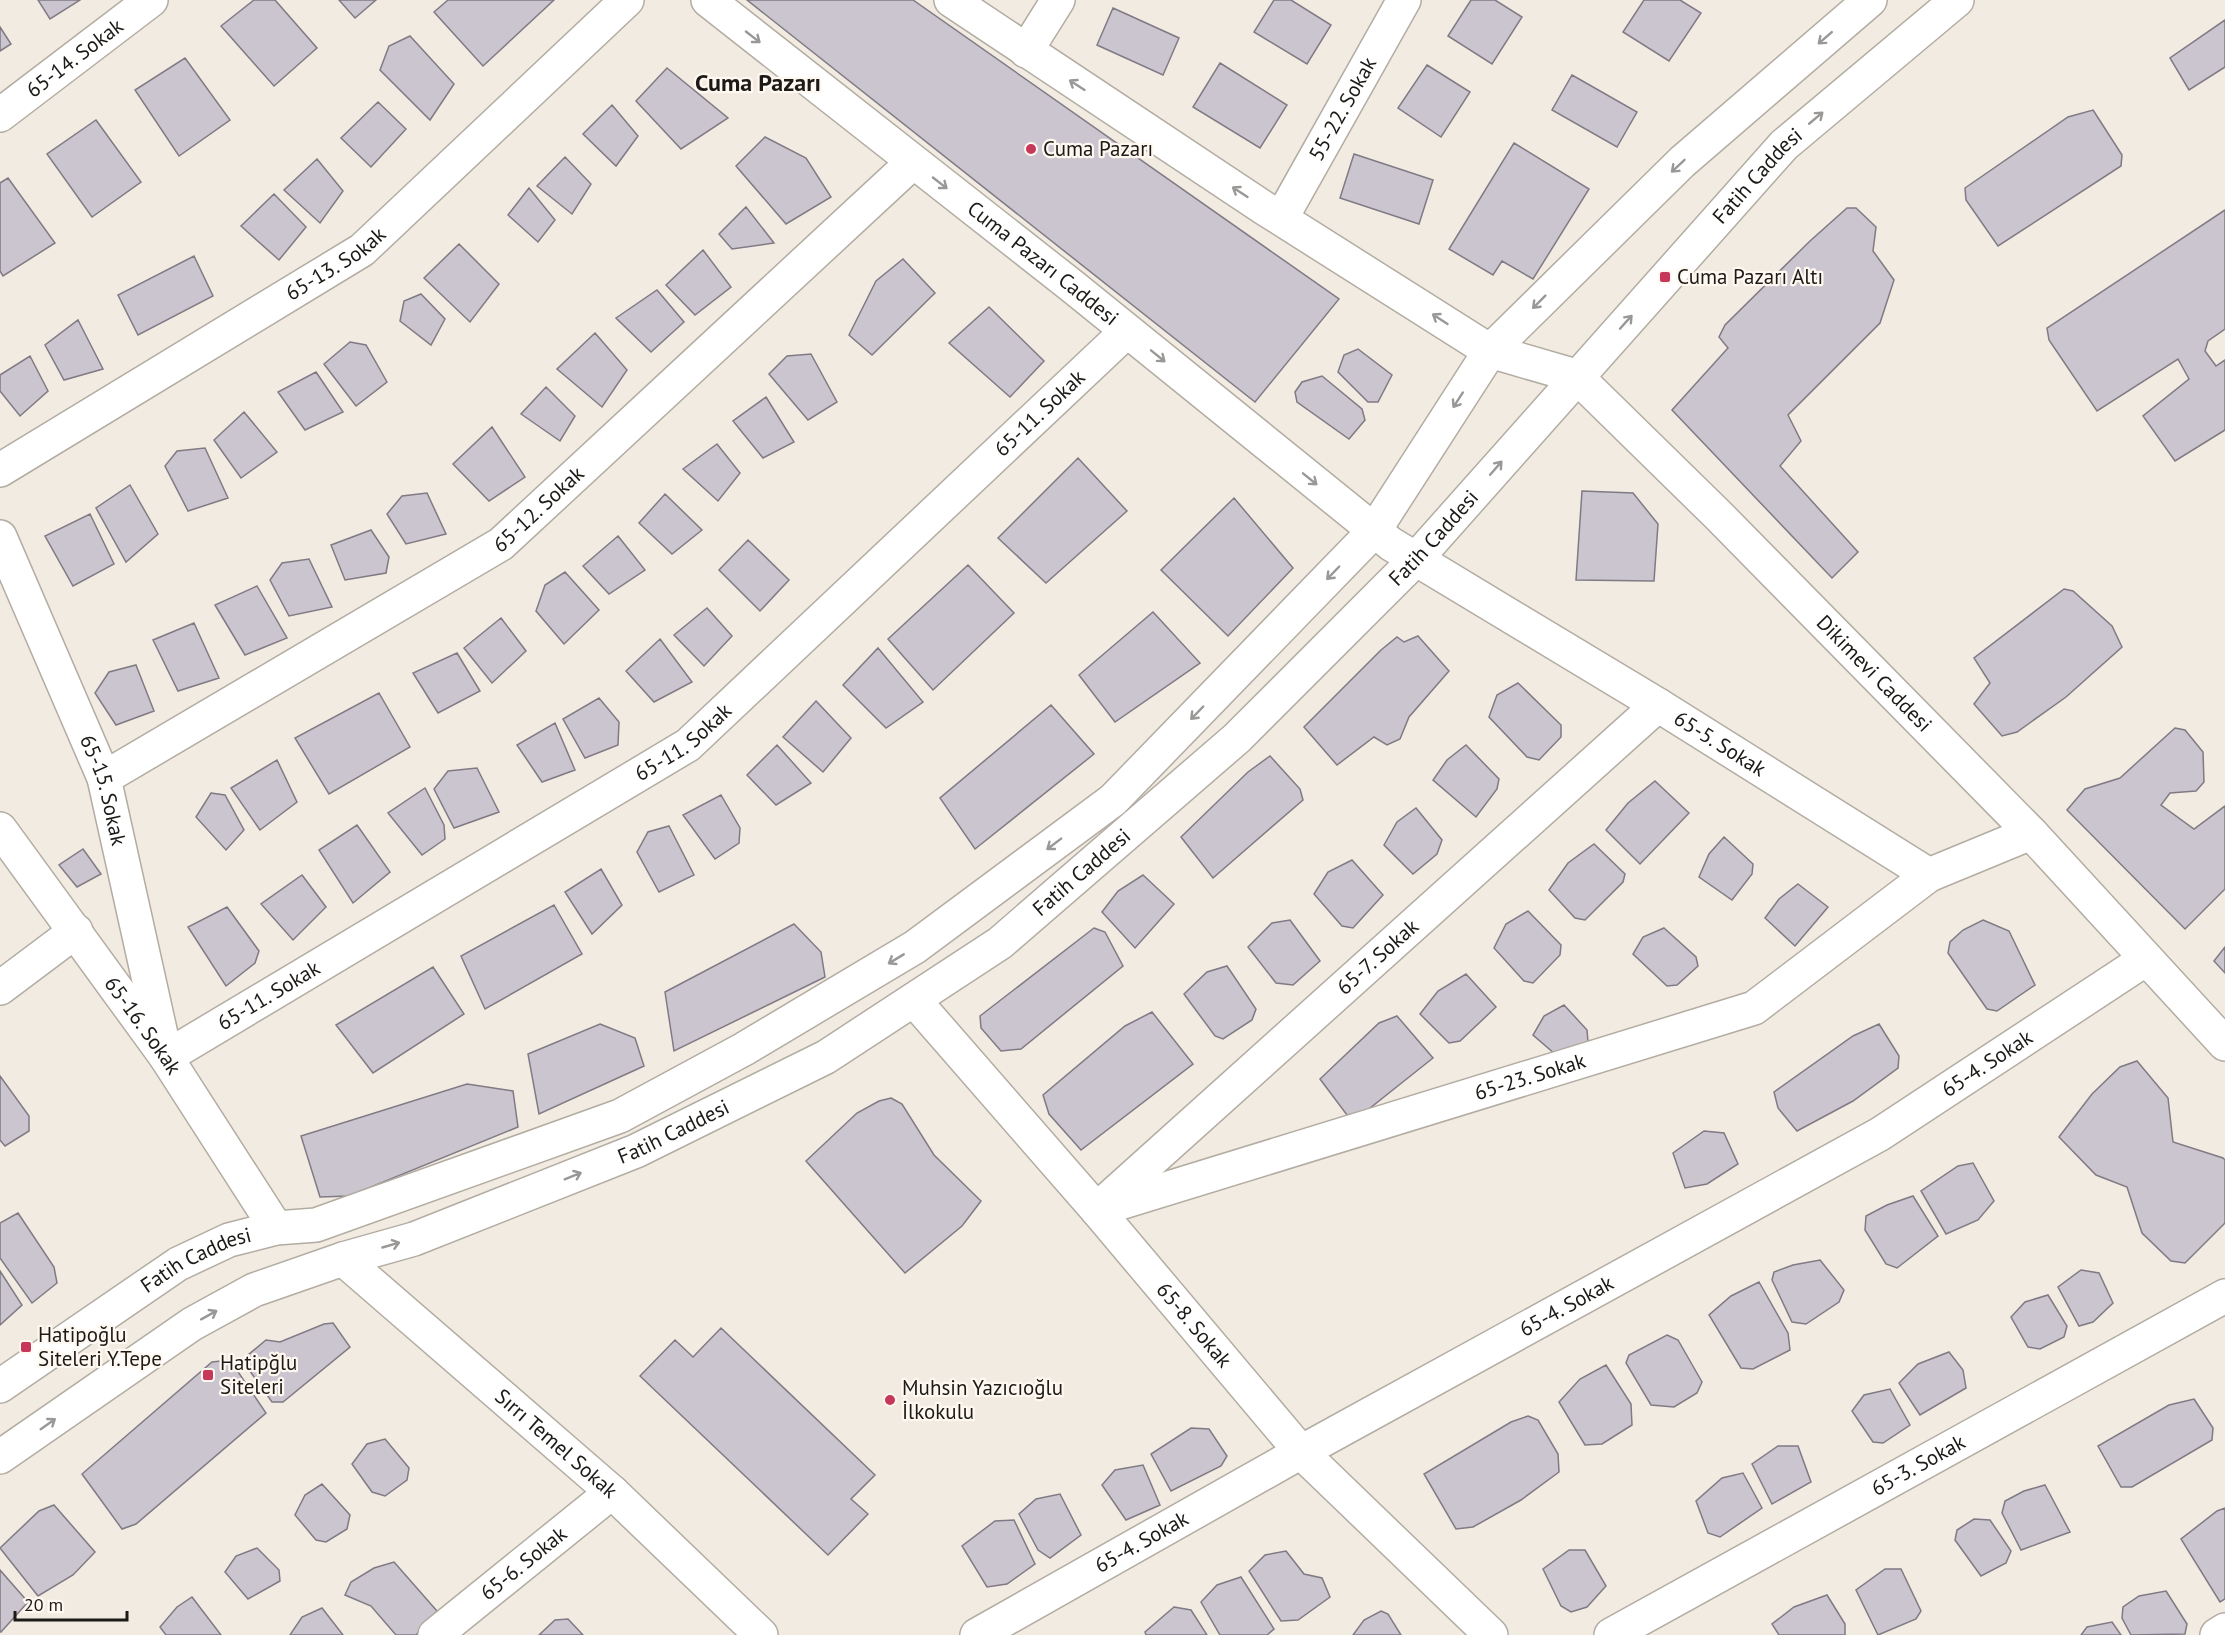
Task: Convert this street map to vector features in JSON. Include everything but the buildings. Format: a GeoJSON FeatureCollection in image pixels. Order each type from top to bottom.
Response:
{"type":"FeatureCollection","features":[{"type":"Feature","properties":{"kind":"street","name":"65-14. Sokak"},"geometry":{"type":"LineString","coordinates":[[0,115],[152,0]]}},
{"type":"Feature","properties":{"kind":"street","name":"65-13. Sokak"},"geometry":{"type":"LineString","coordinates":[[0,470],[362,250],[627,0]]}},
{"type":"Feature","properties":{"kind":"street","name":"Cuma Pazarı Caddesi"},"geometry":{"type":"LineString","coordinates":[[708,0],[1127,331],[1374,531],[1416,559]]}},
{"type":"Feature","properties":{"kind":"street"},"geometry":{"type":"LineString","coordinates":[[951,0],[1264,208],[1282,217],[1490,351]]}},
{"type":"Feature","properties":{"kind":"street"},"geometry":{"type":"LineString","coordinates":[[1026,51],[1058,0]]}},
{"type":"Feature","properties":{"kind":"street","name":"55-22. Sokak"},"geometry":{"type":"LineString","coordinates":[[1282,217],[1404,0]]}},
{"type":"Feature","properties":{"kind":"street","name":"Fatih Caddesi"},"geometry":{"type":"LineString","coordinates":[[0,1386],[178,1264],[229,1240],[276,1228],[316,1225],[620,1116],[744,1049],[915,947],[1113,800],[1374,531],[1490,351],[1682,162],[1870,0]]}},
{"type":"Feature","properties":{"kind":"street","name":"Fatih Caddesi"},"geometry":{"type":"LineString","coordinates":[[0,1457],[192,1324],[254,1290],[343,1259],[414,1239],[636,1151],[826,1057],[1000,943],[1237,738],[1416,559],[1576,376],[1784,145],[1957,0]]}},
{"type":"Feature","properties":{"kind":"street","name":"65-12. Sokak"},"geometry":{"type":"LineString","coordinates":[[104,778],[501,544],[913,162]]}},
{"type":"Feature","properties":{"kind":"street","name":"65-11. Sokak"},"geometry":{"type":"LineString","coordinates":[[166,1057],[688,745],[1127,331]]}},
{"type":"Feature","properties":{"kind":"street","name":"Dikimevi Caddesi"},"geometry":{"type":"LineString","coordinates":[[1490,351],[1576,376],[1725,523],[2031,833],[2225,1044]]}},
{"type":"Feature","properties":{"kind":"street","name":"65-15. Sokak"},"geometry":{"type":"LineString","coordinates":[[0,537],[10,593],[104,778],[166,1057]]}},
{"type":"Feature","properties":{"kind":"street","name":"65-5. Sokak"},"geometry":{"type":"LineString","coordinates":[[1416,559],[1658,705],[1929,875]]}},
{"type":"Feature","properties":{"kind":"street","name":"65-7. Sokak"},"geometry":{"type":"LineString","coordinates":[[1097,1210],[1658,705]]}},
{"type":"Feature","properties":{"kind":"street","name":"65-16. Sokak"},"geometry":{"type":"LineString","coordinates":[[0,829],[166,1057],[276,1228]]}},
{"type":"Feature","properties":{"kind":"street"},"geometry":{"type":"LineString","coordinates":[[1929,875],[2031,833]]}},
{"type":"Feature","properties":{"kind":"street","name":"65-23. Sokak"},"geometry":{"type":"LineString","coordinates":[[1097,1210],[1754,1008],[1929,875]]}},
{"type":"Feature","properties":{"kind":"street"},"geometry":{"type":"LineString","coordinates":[[0,988],[76,931]]}},
{"type":"Feature","properties":{"kind":"street","name":"65-4. Sokak"},"geometry":{"type":"LineString","coordinates":[[977,1635],[1301,1452],[1880,1134],[2146,959]]}},
{"type":"Feature","properties":{"kind":"street","name":"65-8. Sokak"},"geometry":{"type":"LineString","coordinates":[[914,1000],[1097,1210],[1301,1452],[1491,1635]]}},
{"type":"Feature","properties":{"kind":"street","name":"Sırrı Temel Sokak"},"geometry":{"type":"LineString","coordinates":[[343,1259],[612,1492],[761,1635]]}},
{"type":"Feature","properties":{"kind":"street","name":"65-3. Sokak"},"geometry":{"type":"LineString","coordinates":[[1611,1635],[2225,1296]]}},
{"type":"Feature","properties":{"kind":"street","name":"65-6. Sokak"},"geometry":{"type":"LineString","coordinates":[[435,1635],[612,1492]]}},
{"type":"Feature","properties":{"kind":"street"},"geometry":{"type":"LineString","coordinates":[[2217,1635],[2225,1630]]}},
{"type":"Feature","properties":{"kind":"place","name":"Cuma Pazarı"},"geometry":{"type":"Point","coordinates":[1031,149]}},
{"type":"Feature","properties":{"kind":"place","name":"Cuma Pazarı Altı"},"geometry":{"type":"Point","coordinates":[1665,277]}},
{"type":"Feature","properties":{"kind":"place","name":"Hatipoğlu Siteleri Y.Tepe"},"geometry":{"type":"Point","coordinates":[26,1347]}},
{"type":"Feature","properties":{"kind":"place","name":"Hatipğlu Siteleri"},"geometry":{"type":"Point","coordinates":[208,1375]}},
{"type":"Feature","properties":{"kind":"place","name":"Muhsin Yazıcıoğlu İlkokulu"},"geometry":{"type":"Point","coordinates":[890,1400]}},
{"type":"Feature","properties":{"kind":"district","name":"Cuma Pazarı"},"geometry":{"type":"Point","coordinates":[758,83]}}]}
